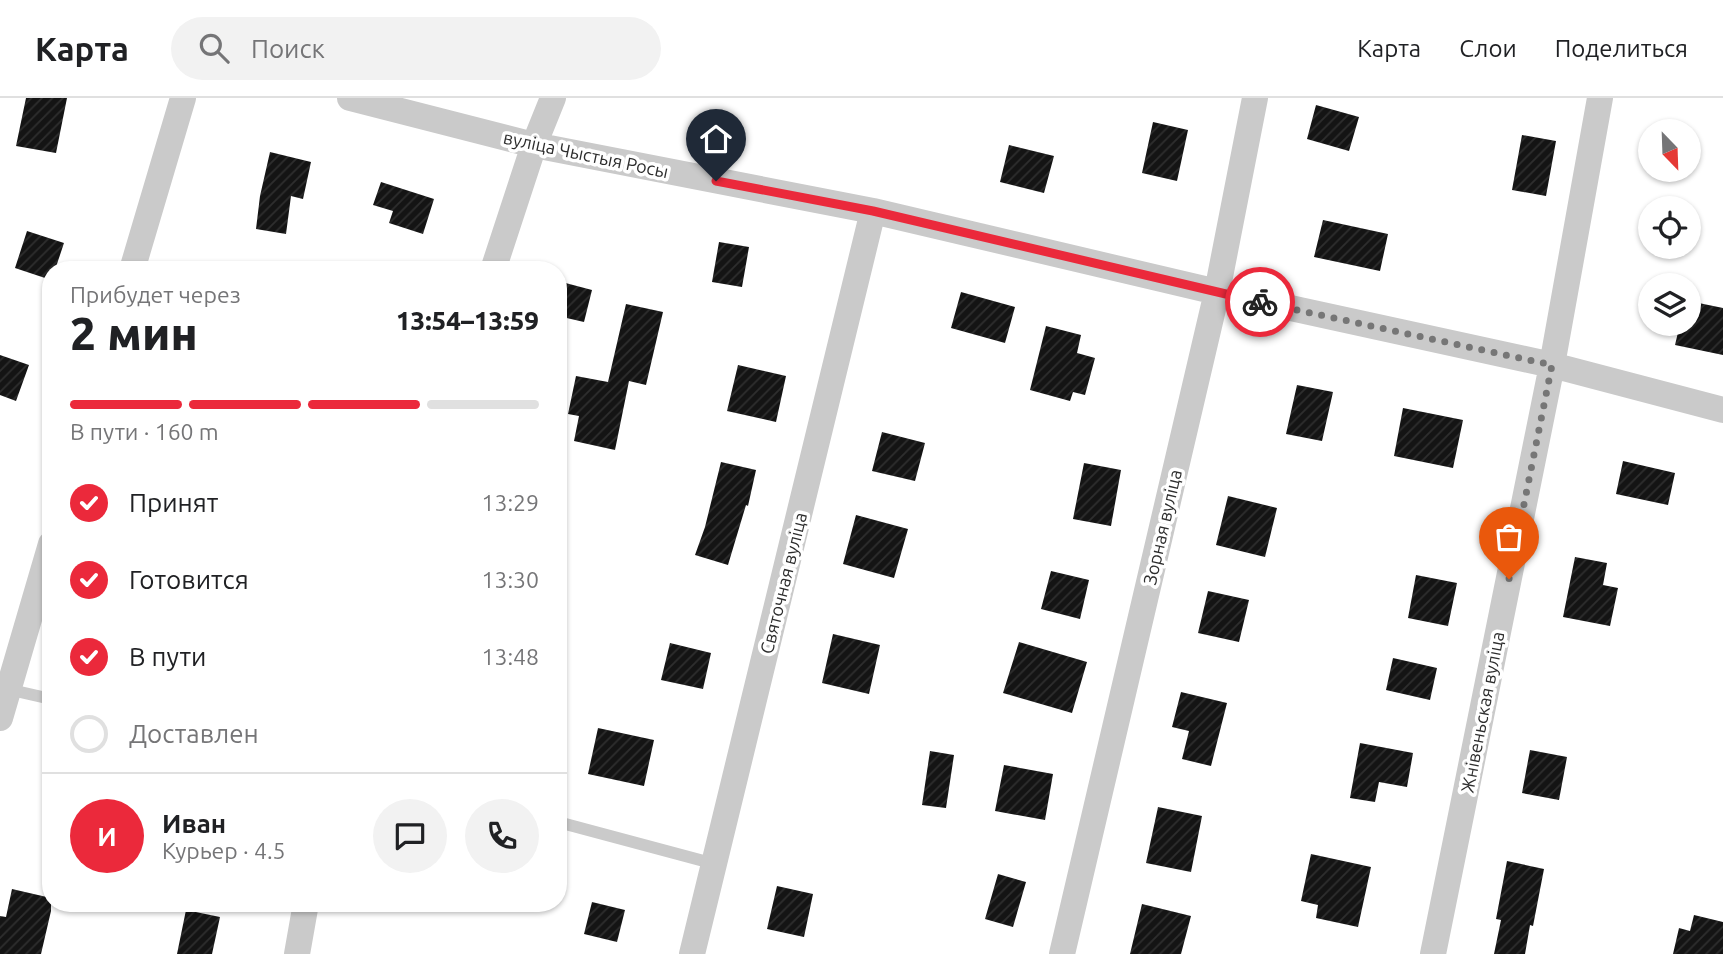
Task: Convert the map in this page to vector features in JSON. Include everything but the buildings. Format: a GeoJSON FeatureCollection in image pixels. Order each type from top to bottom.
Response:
{"type":"FeatureCollection","features":[{"type":"Feature","properties":{"kind":"street"},"geometry":{"type":"LineString","coordinates":[[135,261],[183,98]]}},
{"type":"Feature","properties":{"kind":"street","name":"вуліца Чыстыя Росы"},"geometry":{"type":"LineString","coordinates":[[350,98],[534,145],[873,211],[1217,292],[1552,365],[1723,410]]}},
{"type":"Feature","properties":{"kind":"street"},"geometry":{"type":"LineString","coordinates":[[496,261],[534,145],[553,98]]}},
{"type":"Feature","properties":{"kind":"street","name":"Зорная вуліца"},"geometry":{"type":"LineString","coordinates":[[1062,954],[1217,292],[1255,98]]}},
{"type":"Feature","properties":{"kind":"street","name":"Жнівеньская вуліца"},"geometry":{"type":"LineString","coordinates":[[1433,954],[1552,365],[1600,98]]}},
{"type":"Feature","properties":{"kind":"street","name":"Святочная вуліца"},"geometry":{"type":"LineString","coordinates":[[692,954],[873,211]]}},
{"type":"Feature","properties":{"kind":"street"},"geometry":{"type":"LineString","coordinates":[[0,718],[4,689],[42,572]]}},
{"type":"Feature","properties":{"kind":"street"},"geometry":{"type":"LineString","coordinates":[[297,954],[304,912]]}},
{"type":"Feature","properties":{"kind":"lane"},"geometry":{"type":"LineString","coordinates":[[4,689],[42,697]]}},
{"type":"Feature","properties":{"kind":"lane"},"geometry":{"type":"LineString","coordinates":[[567,824],[715,864]]}},
{"type":"Feature","properties":{"kind":"way so far"},"geometry":{"type":"LineString","coordinates":[[1260,302],[1552,365],[1509,579]]}},
{"type":"Feature","properties":{"kind":"route"},"geometry":{"type":"LineString","coordinates":[[716,181],[873,211],[1260,302]]}}]}
